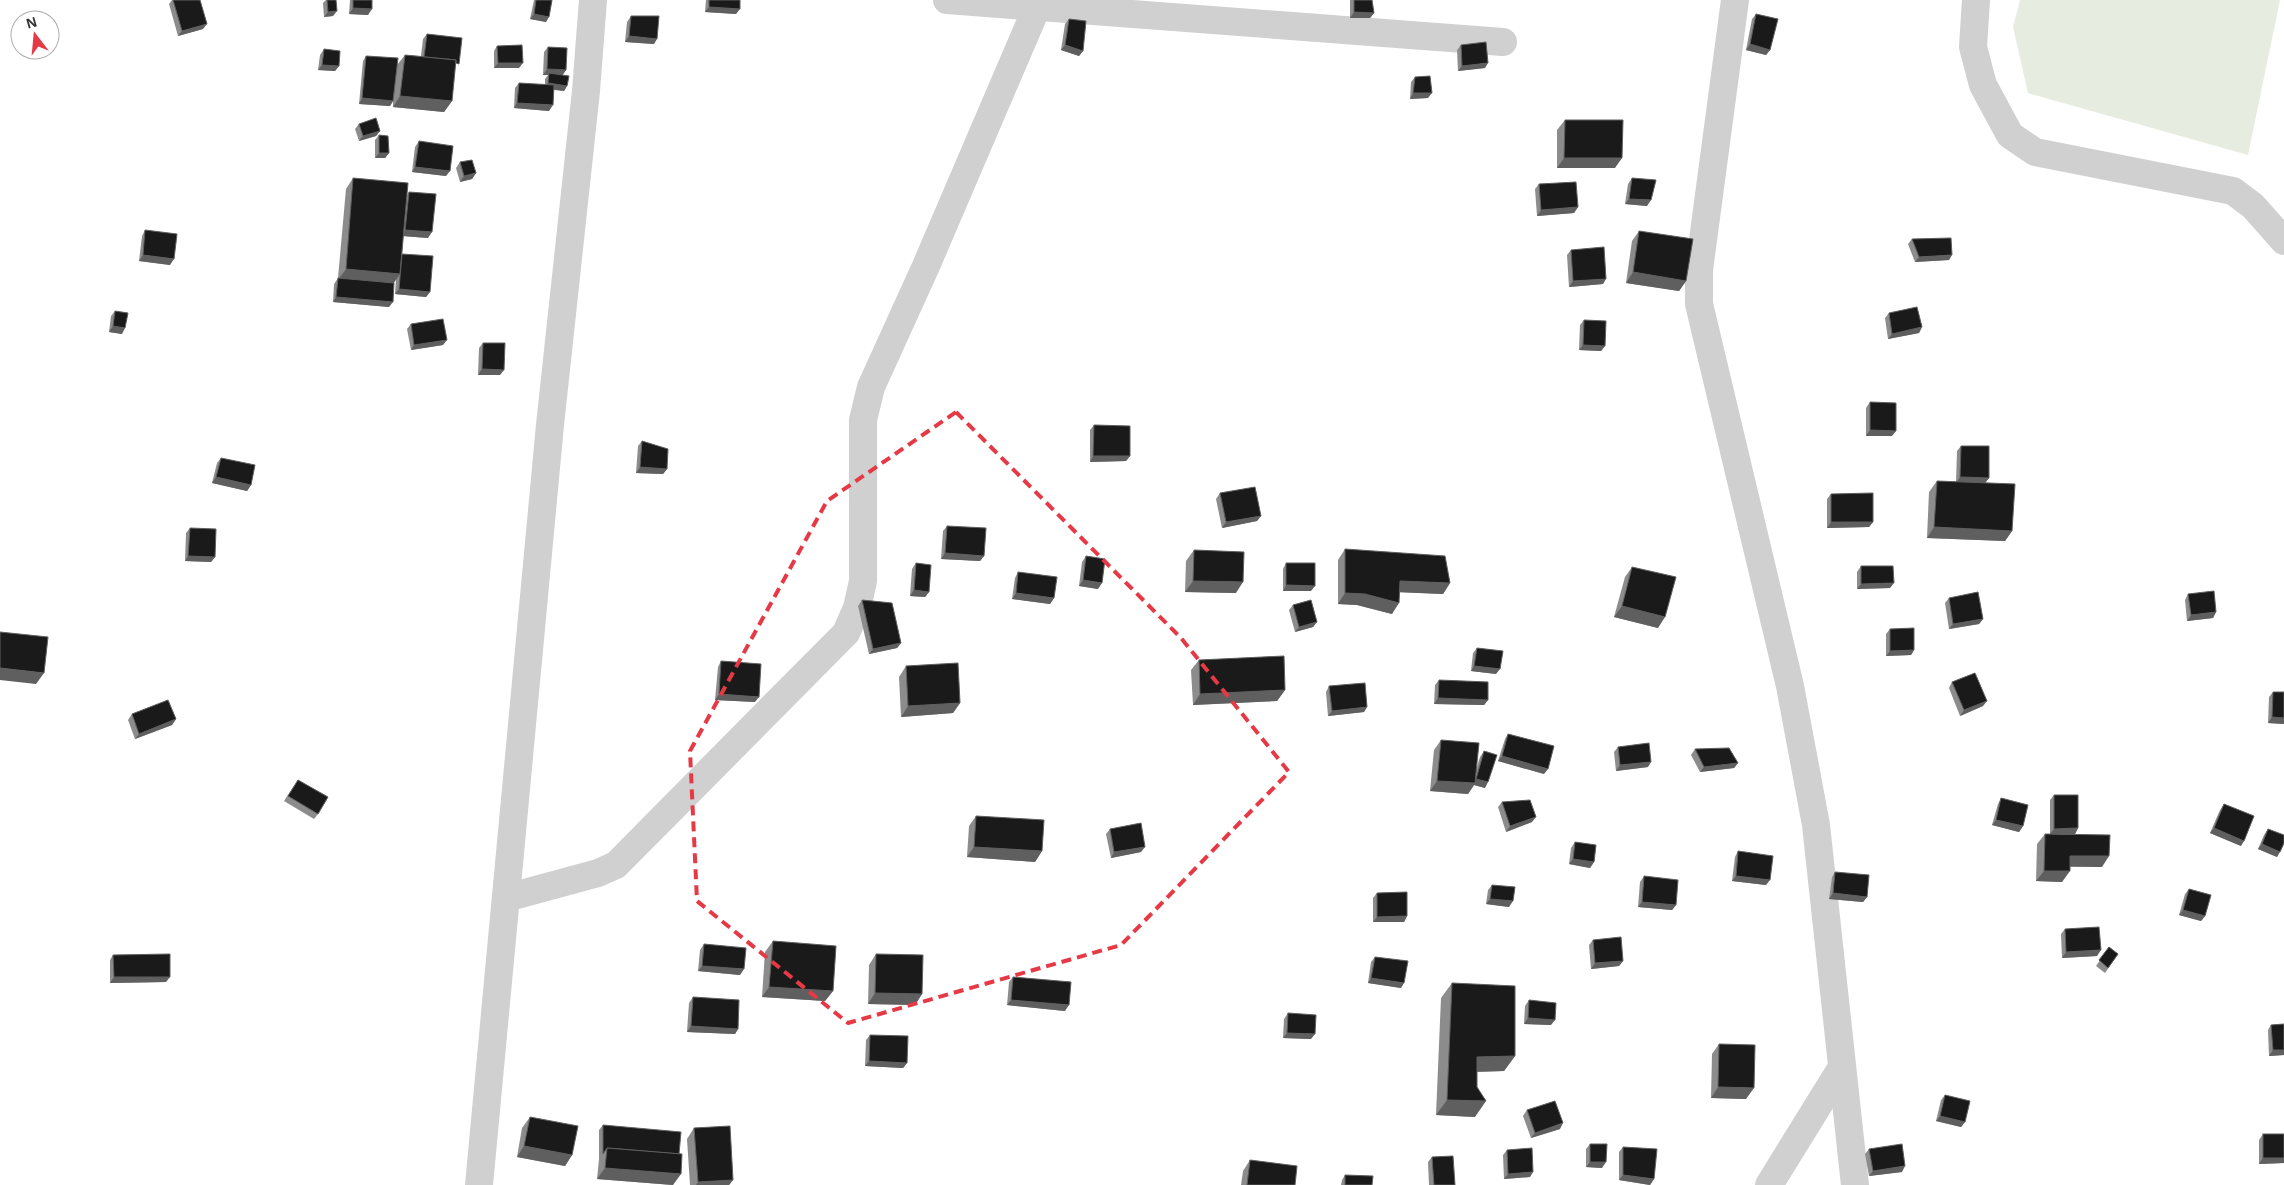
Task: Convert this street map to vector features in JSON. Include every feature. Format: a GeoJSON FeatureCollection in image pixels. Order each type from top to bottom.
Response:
{"type":"FeatureCollection","features":[{"type":"Feature","properties":{"kind":"street"},"geometry":{"type":"LineString","coordinates":[[480,1185],[550,425],[586,91],[593,0]]}},
{"type":"Feature","properties":{"kind":"street"},"geometry":{"type":"LineString","coordinates":[[947,0],[1037,7],[1150,8],[1504,42]]}},
{"type":"Feature","properties":{"kind":"street"},"geometry":{"type":"LineString","coordinates":[[1735,0],[1699,270],[1700,304],[1790,686],[1816,825],[1855,1185]]}},
{"type":"Feature","properties":{"kind":"street"},"geometry":{"type":"LineString","coordinates":[[1976,0],[1973,47],[1975,57],[1983,85],[2010,135],[2035,152],[2234,191],[2253,206],[2284,241]]}},
{"type":"Feature","properties":{"kind":"street"},"geometry":{"type":"LineString","coordinates":[[506,898],[598,873],[616,864],[846,633],[857,608],[863,581],[863,420],[870,387],[926,266],[1037,7]]}},
{"type":"Feature","properties":{"kind":"street"},"geometry":{"type":"LineString","coordinates":[[1769,1185],[1842,1067]]}},
{"type":"Feature","properties":{"kind":"highlighted area"},"geometry":{"type":"Polygon","coordinates":[[[956,412],[1181,638],[1289,772],[1121,945],[848,1023],[697,901],[690,751],[827,501],[956,412]]]}},
{"type":"Feature","properties":{"kind":"shaded area"},"geometry":{"type":"Polygon","coordinates":[[[2020,0],[2280,0],[2248,155],[2028,93],[2013,27],[2020,0]]]}},
{"type":"Feature","properties":{"kind":"building"},"geometry":{"type":"Polygon","coordinates":[[[173,0],[200,0],[207,24],[182,31],[173,0]]]}},
{"type":"Feature","properties":{"kind":"building"},"geometry":{"type":"Polygon","coordinates":[[[327,0],[336,0],[337,11],[328,12],[327,0]]]}},
{"type":"Feature","properties":{"kind":"building"},"geometry":{"type":"Polygon","coordinates":[[[353,0],[372,0],[372,9],[353,8],[353,0]]]}},
{"type":"Feature","properties":{"kind":"building"},"geometry":{"type":"Polygon","coordinates":[[[536,0],[552,0],[549,17],[534,14],[536,0]]]}},
{"type":"Feature","properties":{"kind":"building"},"geometry":{"type":"Polygon","coordinates":[[[709,0],[740,0],[740,9],[709,7],[709,0]]]}},
{"type":"Feature","properties":{"kind":"building"},"geometry":{"type":"Polygon","coordinates":[[[1354,0],[1372,0],[1374,13],[1354,12],[1354,0]]]}},
{"type":"Feature","properties":{"kind":"building"},"geometry":{"type":"Polygon","coordinates":[[[1756,14],[1778,19],[1770,50],[1750,44],[1756,14]]]}},
{"type":"Feature","properties":{"kind":"building"},"geometry":{"type":"Polygon","coordinates":[[[631,16],[659,16],[657,39],[629,36],[631,16]]]}},
{"type":"Feature","properties":{"kind":"building"},"geometry":{"type":"Polygon","coordinates":[[[1069,19],[1086,21],[1083,51],[1065,45],[1069,19]]]}},
{"type":"Feature","properties":{"kind":"building"},"geometry":{"type":"Polygon","coordinates":[[[427,34],[462,38],[459,64],[456,63],[456,60],[424,57],[427,34]]]}},
{"type":"Feature","properties":{"kind":"building"},"geometry":{"type":"Polygon","coordinates":[[[1486,42],[1488,63],[1462,66],[1461,45],[1486,42]]]}},
{"type":"Feature","properties":{"kind":"building"},"geometry":{"type":"Polygon","coordinates":[[[522,45],[523,63],[498,63],[497,46],[522,45]]]}},
{"type":"Feature","properties":{"kind":"building"},"geometry":{"type":"Polygon","coordinates":[[[548,47],[567,48],[566,70],[547,69],[548,47]]]}},
{"type":"Feature","properties":{"kind":"building"},"geometry":{"type":"Polygon","coordinates":[[[324,49],[340,51],[339,66],[322,65],[324,49]]]}},
{"type":"Feature","properties":{"kind":"building"},"geometry":{"type":"Polygon","coordinates":[[[405,55],[456,60],[452,101],[400,96],[405,55]]]}},
{"type":"Feature","properties":{"kind":"building"},"geometry":{"type":"Polygon","coordinates":[[[366,56],[398,58],[393,101],[362,98],[366,56]]]}},
{"type":"Feature","properties":{"kind":"building"},"geometry":{"type":"Polygon","coordinates":[[[549,73],[569,76],[567,86],[548,83],[549,73]]]}},
{"type":"Feature","properties":{"kind":"building"},"geometry":{"type":"Polygon","coordinates":[[[1430,76],[1432,93],[1413,93],[1415,77],[1430,76]]]}},
{"type":"Feature","properties":{"kind":"building"},"geometry":{"type":"Polygon","coordinates":[[[519,83],[554,85],[553,105],[517,103],[519,83]]]}},
{"type":"Feature","properties":{"kind":"building"},"geometry":{"type":"Polygon","coordinates":[[[376,118],[380,131],[363,136],[359,124],[376,118]]]}},
{"type":"Feature","properties":{"kind":"building"},"geometry":{"type":"Polygon","coordinates":[[[1565,120],[1623,120],[1622,158],[1564,158],[1565,120]]]}},
{"type":"Feature","properties":{"kind":"building"},"geometry":{"type":"Polygon","coordinates":[[[379,135],[388,136],[389,153],[379,153],[379,135]]]}},
{"type":"Feature","properties":{"kind":"building"},"geometry":{"type":"Polygon","coordinates":[[[419,141],[453,146],[450,171],[415,167],[419,141]]]}},
{"type":"Feature","properties":{"kind":"building"},"geometry":{"type":"Polygon","coordinates":[[[472,160],[476,173],[464,176],[460,162],[472,160]]]}},
{"type":"Feature","properties":{"kind":"building"},"geometry":{"type":"Polygon","coordinates":[[[353,178],[408,183],[400,274],[346,269],[353,178]]]}},
{"type":"Feature","properties":{"kind":"building"},"geometry":{"type":"Polygon","coordinates":[[[1632,178],[1656,180],[1651,200],[1629,199],[1632,178]]]}},
{"type":"Feature","properties":{"kind":"building"},"geometry":{"type":"Polygon","coordinates":[[[1576,182],[1578,207],[1541,210],[1539,184],[1576,182]]]}},
{"type":"Feature","properties":{"kind":"building"},"geometry":{"type":"Polygon","coordinates":[[[409,192],[436,194],[432,232],[405,230],[409,192]]]}},
{"type":"Feature","properties":{"kind":"building"},"geometry":{"type":"Polygon","coordinates":[[[145,230],[177,234],[174,259],[143,255],[145,230]]]}},
{"type":"Feature","properties":{"kind":"building"},"geometry":{"type":"Polygon","coordinates":[[[1639,231],[1693,239],[1686,281],[1633,272],[1639,231]]]}},
{"type":"Feature","properties":{"kind":"building"},"geometry":{"type":"Polygon","coordinates":[[[1951,238],[1952,255],[1919,257],[1912,239],[1951,238]]]}},
{"type":"Feature","properties":{"kind":"building"},"geometry":{"type":"Polygon","coordinates":[[[1604,247],[1606,279],[1573,281],[1571,250],[1604,247]]]}},
{"type":"Feature","properties":{"kind":"building"},"geometry":{"type":"Polygon","coordinates":[[[402,254],[433,256],[430,292],[399,289],[402,254]]]}},
{"type":"Feature","properties":{"kind":"building"},"geometry":{"type":"Polygon","coordinates":[[[338,278],[394,283],[393,302],[336,297],[338,278]]]}},
{"type":"Feature","properties":{"kind":"building"},"geometry":{"type":"Polygon","coordinates":[[[1917,307],[1922,327],[1892,334],[1889,313],[1917,307]]]}},
{"type":"Feature","properties":{"kind":"building"},"geometry":{"type":"Polygon","coordinates":[[[115,311],[128,313],[125,328],[113,326],[115,311]]]}},
{"type":"Feature","properties":{"kind":"building"},"geometry":{"type":"Polygon","coordinates":[[[443,319],[447,340],[414,345],[411,324],[443,319]]]}},
{"type":"Feature","properties":{"kind":"building"},"geometry":{"type":"Polygon","coordinates":[[[1584,320],[1606,321],[1605,346],[1583,345],[1584,320]]]}},
{"type":"Feature","properties":{"kind":"building"},"geometry":{"type":"Polygon","coordinates":[[[483,343],[505,343],[504,370],[482,369],[483,343]]]}},
{"type":"Feature","properties":{"kind":"building"},"geometry":{"type":"Polygon","coordinates":[[[1870,402],[1896,403],[1896,431],[1870,430],[1870,402]]]}},
{"type":"Feature","properties":{"kind":"building"},"geometry":{"type":"Polygon","coordinates":[[[1094,425],[1130,426],[1130,456],[1093,456],[1094,425]]]}},
{"type":"Feature","properties":{"kind":"building"},"geometry":{"type":"Polygon","coordinates":[[[642,441],[668,449],[667,469],[640,467],[642,441]]]}},
{"type":"Feature","properties":{"kind":"building"},"geometry":{"type":"Polygon","coordinates":[[[1961,446],[1989,446],[1989,478],[1960,477],[1961,446]]]}},
{"type":"Feature","properties":{"kind":"building"},"geometry":{"type":"Polygon","coordinates":[[[221,458],[255,465],[251,485],[216,477],[221,458]]]}},
{"type":"Feature","properties":{"kind":"building"},"geometry":{"type":"Polygon","coordinates":[[[1937,481],[2015,484],[2012,531],[1934,527],[1937,481]]]}},
{"type":"Feature","properties":{"kind":"building"},"geometry":{"type":"Polygon","coordinates":[[[1255,487],[1261,516],[1226,522],[1220,493],[1255,487]]]}},
{"type":"Feature","properties":{"kind":"building"},"geometry":{"type":"Polygon","coordinates":[[[1873,493],[1873,522],[1831,522],[1831,494],[1873,493]]]}},
{"type":"Feature","properties":{"kind":"building"},"geometry":{"type":"Polygon","coordinates":[[[947,526],[986,528],[984,556],[945,553],[947,526]]]}},
{"type":"Feature","properties":{"kind":"building"},"geometry":{"type":"Polygon","coordinates":[[[190,528],[216,529],[215,557],[188,556],[190,528]]]}},
{"type":"Feature","properties":{"kind":"building"},"geometry":{"type":"Polygon","coordinates":[[[1345,549],[1445,556],[1450,583],[1400,581],[1399,603],[1365,594],[1345,593],[1345,549]]]}},
{"type":"Feature","properties":{"kind":"building"},"geometry":{"type":"Polygon","coordinates":[[[1194,550],[1244,552],[1243,582],[1193,581],[1194,550]]]}},
{"type":"Feature","properties":{"kind":"building"},"geometry":{"type":"Polygon","coordinates":[[[1086,556],[1105,559],[1102,583],[1083,580],[1086,556]]]}},
{"type":"Feature","properties":{"kind":"building"},"geometry":{"type":"Polygon","coordinates":[[[916,563],[931,565],[929,592],[914,590],[916,563]]]}},
{"type":"Feature","properties":{"kind":"building"},"geometry":{"type":"Polygon","coordinates":[[[1286,563],[1315,563],[1315,586],[1286,585],[1286,563]]]}},
{"type":"Feature","properties":{"kind":"building"},"geometry":{"type":"Polygon","coordinates":[[[1861,566],[1893,566],[1894,583],[1861,584],[1861,566]]]}},
{"type":"Feature","properties":{"kind":"building"},"geometry":{"type":"Polygon","coordinates":[[[1632,567],[1676,577],[1665,617],[1622,606],[1632,567]]]}},
{"type":"Feature","properties":{"kind":"building"},"geometry":{"type":"Polygon","coordinates":[[[1018,572],[1057,577],[1054,598],[1016,593],[1018,572]]]}},
{"type":"Feature","properties":{"kind":"building"},"geometry":{"type":"Polygon","coordinates":[[[2214,591],[2216,612],[2191,615],[2188,594],[2214,591]]]}},
{"type":"Feature","properties":{"kind":"building"},"geometry":{"type":"Polygon","coordinates":[[[1978,592],[1983,619],[1953,624],[1949,598],[1978,592]]]}},
{"type":"Feature","properties":{"kind":"building"},"geometry":{"type":"Polygon","coordinates":[[[862,600],[892,603],[901,643],[873,649],[862,600]]]}},
{"type":"Feature","properties":{"kind":"building"},"geometry":{"type":"Polygon","coordinates":[[[1311,600],[1317,622],[1299,627],[1293,605],[1311,600]]]}},
{"type":"Feature","properties":{"kind":"building"},"geometry":{"type":"Polygon","coordinates":[[[1914,628],[1914,650],[1890,651],[1890,629],[1914,628]]]}},
{"type":"Feature","properties":{"kind":"building"},"geometry":{"type":"Polygon","coordinates":[[[0,632],[48,637],[44,673],[0,668],[0,632]]]}},
{"type":"Feature","properties":{"kind":"building"},"geometry":{"type":"Polygon","coordinates":[[[1477,648],[1503,651],[1500,669],[1474,666],[1477,648]]]}},
{"type":"Feature","properties":{"kind":"building"},"geometry":{"type":"Polygon","coordinates":[[[1284,656],[1285,690],[1200,694],[1199,660],[1284,656]]]}},
{"type":"Feature","properties":{"kind":"building"},"geometry":{"type":"Polygon","coordinates":[[[721,661],[761,664],[759,697],[719,694],[721,661]]]}},
{"type":"Feature","properties":{"kind":"building"},"geometry":{"type":"Polygon","coordinates":[[[958,663],[960,703],[908,706],[906,666],[958,663]]]}},
{"type":"Feature","properties":{"kind":"building"},"geometry":{"type":"Polygon","coordinates":[[[1975,673],[1987,701],[1964,710],[1952,682],[1975,673]]]}},
{"type":"Feature","properties":{"kind":"building"},"geometry":{"type":"Polygon","coordinates":[[[1439,680],[1488,682],[1488,700],[1438,698],[1439,680]]]}},
{"type":"Feature","properties":{"kind":"building"},"geometry":{"type":"Polygon","coordinates":[[[1365,683],[1367,707],[1332,711],[1329,686],[1365,683]]]}},
{"type":"Feature","properties":{"kind":"building"},"geometry":{"type":"Polygon","coordinates":[[[2273,692],[2284,692],[2284,718],[2272,717],[2273,692]]]}},
{"type":"Feature","properties":{"kind":"building"},"geometry":{"type":"Polygon","coordinates":[[[168,700],[176,719],[139,734],[132,714],[168,700]]]}},
{"type":"Feature","properties":{"kind":"building"},"geometry":{"type":"Polygon","coordinates":[[[1508,734],[1554,746],[1548,769],[1502,756],[1508,734]]]}},
{"type":"Feature","properties":{"kind":"building"},"geometry":{"type":"Polygon","coordinates":[[[1441,740],[1479,743],[1475,783],[1437,781],[1441,740]]]}},
{"type":"Feature","properties":{"kind":"building"},"geometry":{"type":"Polygon","coordinates":[[[1649,743],[1651,762],[1620,765],[1618,747],[1649,743]]]}},
{"type":"Feature","properties":{"kind":"building"},"geometry":{"type":"Polygon","coordinates":[[[1729,748],[1738,763],[1704,767],[1695,749],[1729,748]]]}},
{"type":"Feature","properties":{"kind":"building"},"geometry":{"type":"Polygon","coordinates":[[[1484,751],[1497,755],[1488,782],[1476,779],[1484,751]]]}},
{"type":"Feature","properties":{"kind":"building"},"geometry":{"type":"Polygon","coordinates":[[[298,780],[328,797],[318,814],[288,796],[298,780]]]}},
{"type":"Feature","properties":{"kind":"building"},"geometry":{"type":"Polygon","coordinates":[[[2054,795],[2078,795],[2078,828],[2054,829],[2054,795]]]}},
{"type":"Feature","properties":{"kind":"building"},"geometry":{"type":"Polygon","coordinates":[[[2001,798],[2028,805],[2023,826],[1996,820],[2001,798]]]}},
{"type":"Feature","properties":{"kind":"building"},"geometry":{"type":"Polygon","coordinates":[[[1530,800],[1536,817],[1510,826],[1502,802],[1530,800]]]}},
{"type":"Feature","properties":{"kind":"building"},"geometry":{"type":"Polygon","coordinates":[[[2224,804],[2254,816],[2244,841],[2214,828],[2224,804]]]}},
{"type":"Feature","properties":{"kind":"building"},"geometry":{"type":"Polygon","coordinates":[[[976,816],[1044,820],[1042,851],[974,847],[976,816]]]}},
{"type":"Feature","properties":{"kind":"building"},"geometry":{"type":"Polygon","coordinates":[[[1141,823],[1145,847],[1114,852],[1110,829],[1141,823]]]}},
{"type":"Feature","properties":{"kind":"building"},"geometry":{"type":"Polygon","coordinates":[[[2268,829],[2284,835],[2284,843],[2280,852],[2262,844],[2268,829]]]}},
{"type":"Feature","properties":{"kind":"building"},"geometry":{"type":"Polygon","coordinates":[[[2045,834],[2110,835],[2109,856],[2070,856],[2070,871],[2044,871],[2045,834]]]}},
{"type":"Feature","properties":{"kind":"building"},"geometry":{"type":"Polygon","coordinates":[[[1575,842],[1596,845],[1594,862],[1573,859],[1575,842]]]}},
{"type":"Feature","properties":{"kind":"building"},"geometry":{"type":"Polygon","coordinates":[[[1738,851],[1773,856],[1770,880],[1736,876],[1738,851]]]}},
{"type":"Feature","properties":{"kind":"building"},"geometry":{"type":"Polygon","coordinates":[[[1835,872],[1869,875],[1867,897],[1833,893],[1835,872]]]}},
{"type":"Feature","properties":{"kind":"building"},"geometry":{"type":"Polygon","coordinates":[[[1644,876],[1678,880],[1676,905],[1642,902],[1644,876]]]}},
{"type":"Feature","properties":{"kind":"building"},"geometry":{"type":"Polygon","coordinates":[[[1492,885],[1515,887],[1513,901],[1490,899],[1492,885]]]}},
{"type":"Feature","properties":{"kind":"building"},"geometry":{"type":"Polygon","coordinates":[[[2189,889],[2211,895],[2205,916],[2183,910],[2189,889]]]}},
{"type":"Feature","properties":{"kind":"building"},"geometry":{"type":"Polygon","coordinates":[[[1407,892],[1407,916],[1377,917],[1377,893],[1407,892]]]}},
{"type":"Feature","properties":{"kind":"building"},"geometry":{"type":"Polygon","coordinates":[[[2099,927],[2101,950],[2066,952],[2065,929],[2099,927]]]}},
{"type":"Feature","properties":{"kind":"building"},"geometry":{"type":"Polygon","coordinates":[[[1621,937],[1623,961],[1595,963],[1593,940],[1621,937]]]}},
{"type":"Feature","properties":{"kind":"building"},"geometry":{"type":"Polygon","coordinates":[[[773,941],[836,946],[833,991],[769,987],[773,941]]]}},
{"type":"Feature","properties":{"kind":"building"},"geometry":{"type":"Polygon","coordinates":[[[704,944],[746,948],[744,969],[702,966],[704,944]]]}},
{"type":"Feature","properties":{"kind":"building"},"geometry":{"type":"Polygon","coordinates":[[[2109,947],[2118,954],[2108,968],[2099,960],[2109,947]]]}},
{"type":"Feature","properties":{"kind":"building"},"geometry":{"type":"Polygon","coordinates":[[[170,954],[170,977],[114,977],[113,955],[170,954]]]}},
{"type":"Feature","properties":{"kind":"building"},"geometry":{"type":"Polygon","coordinates":[[[876,954],[923,955],[922,994],[875,993],[876,954]]]}},
{"type":"Feature","properties":{"kind":"building"},"geometry":{"type":"Polygon","coordinates":[[[1375,957],[1408,961],[1404,983],[1371,978],[1375,957]]]}},
{"type":"Feature","properties":{"kind":"building"},"geometry":{"type":"Polygon","coordinates":[[[1013,977],[1071,982],[1069,1005],[1011,1000],[1013,977]]]}},
{"type":"Feature","properties":{"kind":"building"},"geometry":{"type":"Polygon","coordinates":[[[1452,983],[1515,986],[1515,1056],[1477,1057],[1477,1087],[1486,1101],[1447,1100],[1452,983]]]}},
{"type":"Feature","properties":{"kind":"building"},"geometry":{"type":"Polygon","coordinates":[[[693,997],[739,1000],[738,1029],[691,1026],[693,997]]]}},
{"type":"Feature","properties":{"kind":"building"},"geometry":{"type":"Polygon","coordinates":[[[1529,1000],[1556,1003],[1555,1020],[1528,1018],[1529,1000]]]}},
{"type":"Feature","properties":{"kind":"building"},"geometry":{"type":"Polygon","coordinates":[[[1288,1013],[1316,1015],[1315,1034],[1287,1033],[1288,1013]]]}},
{"type":"Feature","properties":{"kind":"building"},"geometry":{"type":"Polygon","coordinates":[[[2284,1024],[2284,1050],[2273,1050],[2271,1025],[2284,1024]]]}},
{"type":"Feature","properties":{"kind":"building"},"geometry":{"type":"Polygon","coordinates":[[[870,1035],[908,1036],[907,1063],[869,1061],[870,1035]]]}},
{"type":"Feature","properties":{"kind":"building"},"geometry":{"type":"Polygon","coordinates":[[[1719,1044],[1755,1045],[1754,1088],[1718,1087],[1719,1044]]]}},
{"type":"Feature","properties":{"kind":"building"},"geometry":{"type":"Polygon","coordinates":[[[1945,1095],[1970,1101],[1965,1122],[1940,1116],[1945,1095]]]}},
{"type":"Feature","properties":{"kind":"building"},"geometry":{"type":"Polygon","coordinates":[[[1555,1101],[1563,1123],[1535,1133],[1527,1110],[1555,1101]]]}},
{"type":"Feature","properties":{"kind":"building"},"geometry":{"type":"Polygon","coordinates":[[[530,1117],[578,1126],[572,1155],[524,1146],[530,1117]]]}},
{"type":"Feature","properties":{"kind":"building"},"geometry":{"type":"Polygon","coordinates":[[[603,1125],[681,1132],[679,1154],[607,1148],[603,1154],[603,1125]]]}},
{"type":"Feature","properties":{"kind":"building"},"geometry":{"type":"Polygon","coordinates":[[[730,1126],[733,1180],[698,1182],[694,1128],[730,1126]]]}},
{"type":"Feature","properties":{"kind":"building"},"geometry":{"type":"Polygon","coordinates":[[[2263,1134],[2284,1134],[2284,1158],[2263,1158],[2263,1134]]]}},
{"type":"Feature","properties":{"kind":"building"},"geometry":{"type":"Polygon","coordinates":[[[1590,1144],[1607,1144],[1606,1162],[1590,1162],[1590,1144]]]}},
{"type":"Feature","properties":{"kind":"building"},"geometry":{"type":"Polygon","coordinates":[[[1902,1144],[1905,1166],[1873,1171],[1869,1149],[1902,1144]]]}},
{"type":"Feature","properties":{"kind":"building"},"geometry":{"type":"Polygon","coordinates":[[[1623,1147],[1657,1149],[1654,1179],[1623,1175],[1623,1147]]]}},
{"type":"Feature","properties":{"kind":"building"},"geometry":{"type":"Polygon","coordinates":[[[607,1148],[682,1154],[681,1174],[605,1168],[607,1148]]]}},
{"type":"Feature","properties":{"kind":"building"},"geometry":{"type":"Polygon","coordinates":[[[1532,1148],[1533,1172],[1508,1174],[1507,1150],[1532,1148]]]}},
{"type":"Feature","properties":{"kind":"building"},"geometry":{"type":"Polygon","coordinates":[[[1453,1156],[1455,1185],[1434,1185],[1432,1157],[1453,1156]]]}},
{"type":"Feature","properties":{"kind":"building"},"geometry":{"type":"Polygon","coordinates":[[[1250,1160],[1297,1166],[1295,1185],[1247,1185],[1250,1160]]]}},
{"type":"Feature","properties":{"kind":"building"},"geometry":{"type":"Polygon","coordinates":[[[1345,1175],[1373,1176],[1372,1185],[1345,1185],[1345,1175]]]}}]}
